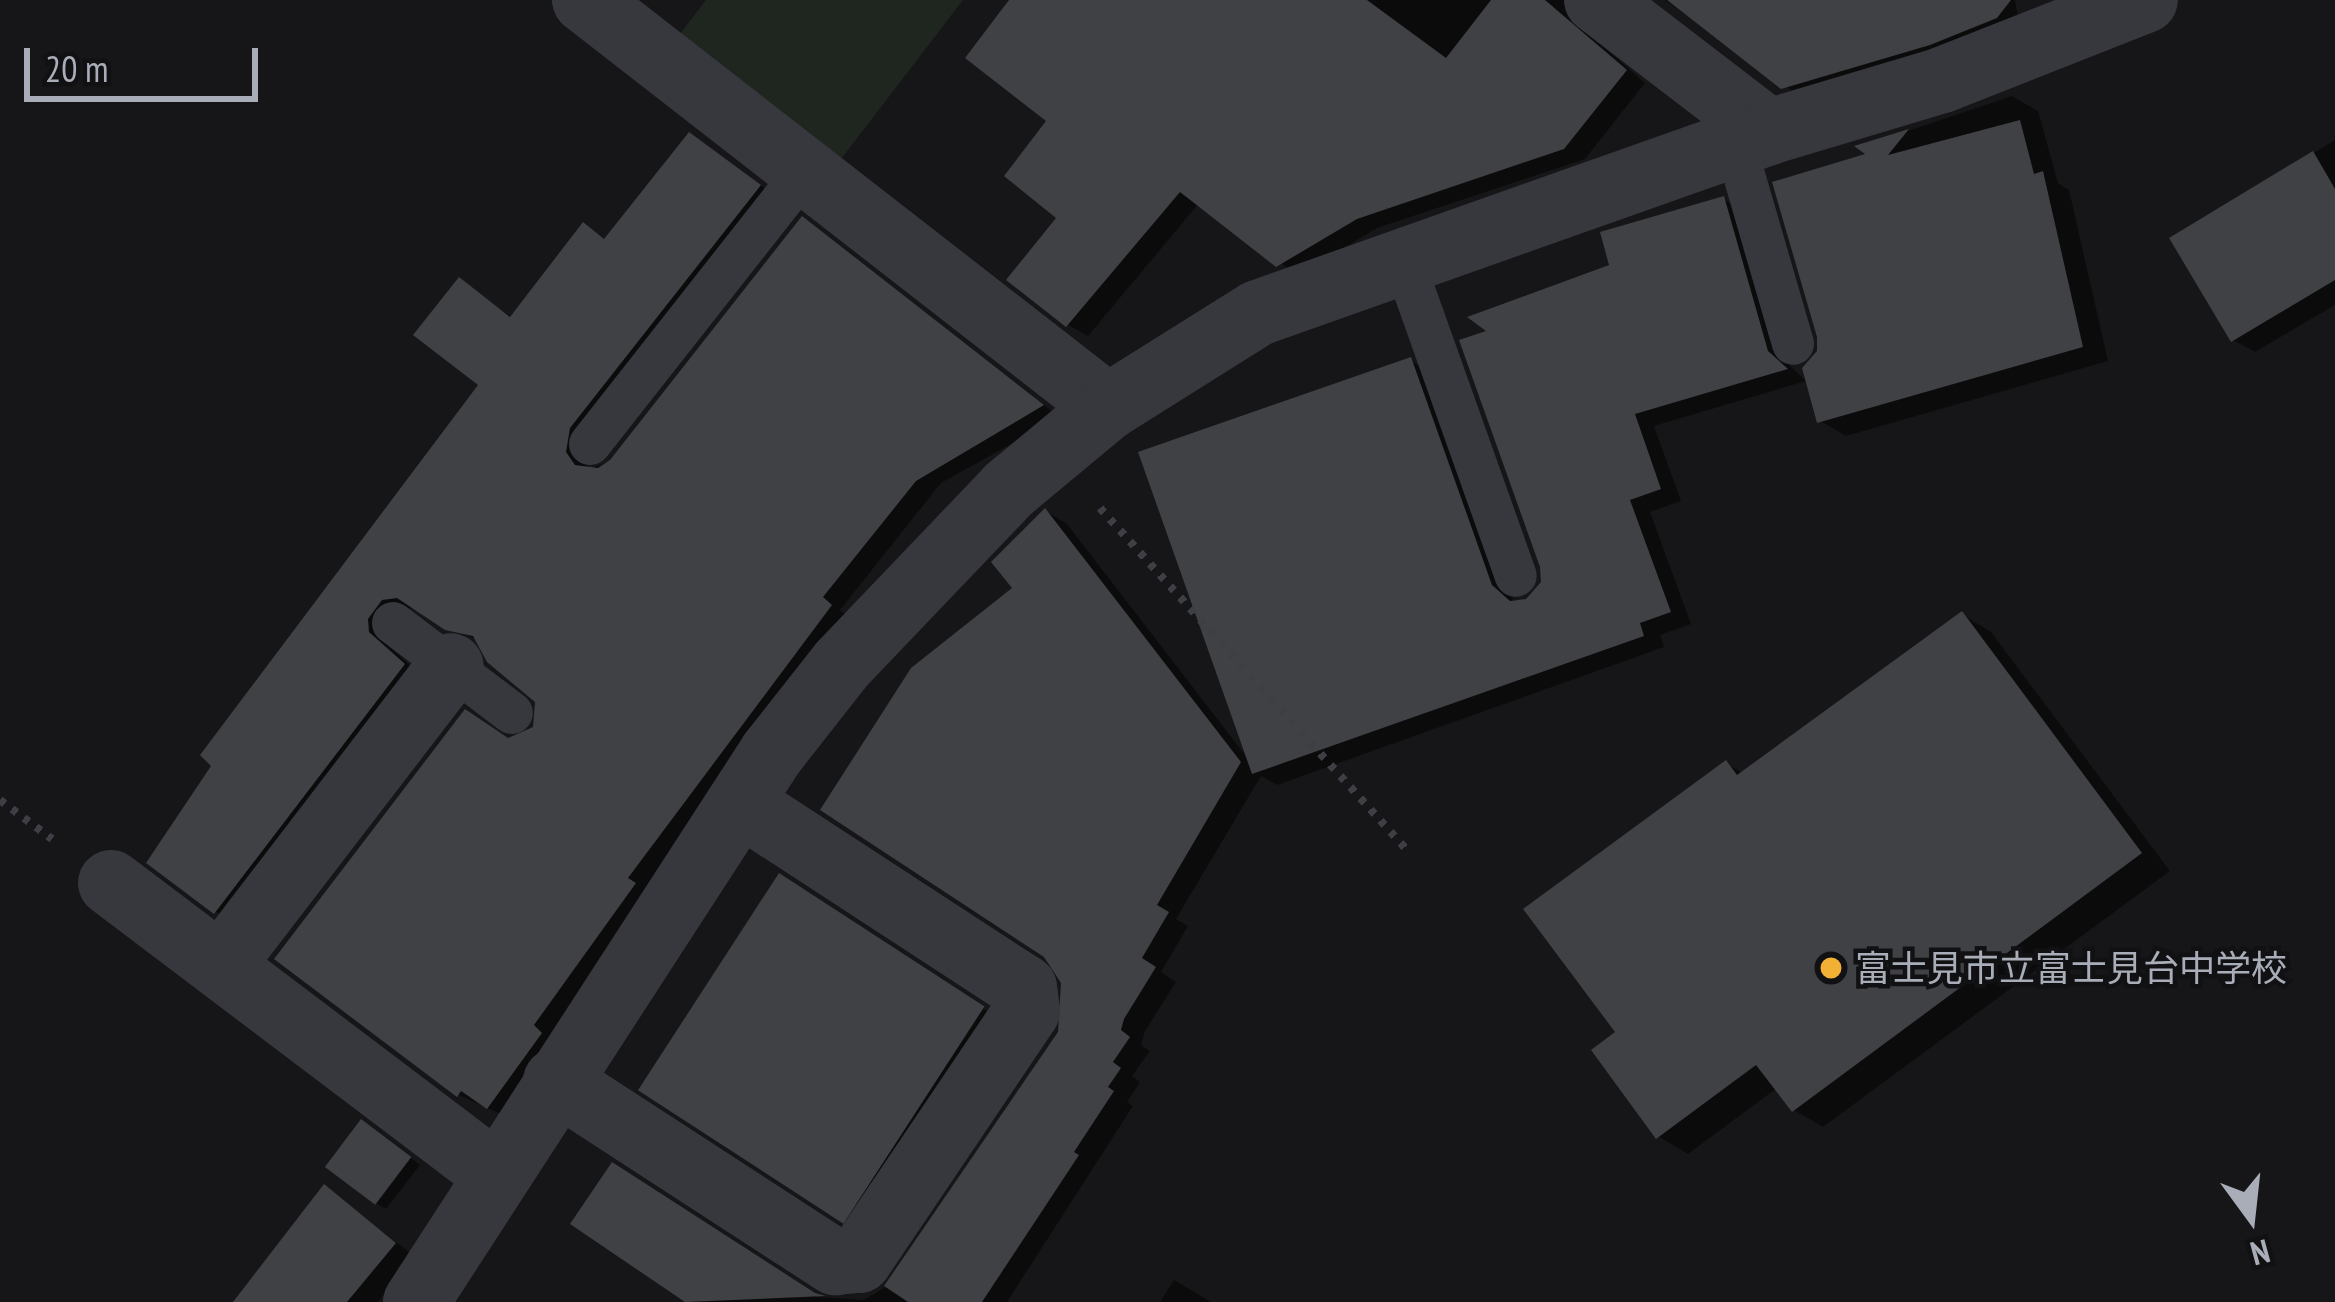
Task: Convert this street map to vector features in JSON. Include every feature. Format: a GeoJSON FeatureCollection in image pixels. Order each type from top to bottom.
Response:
{"type":"FeatureCollection","features":[{"type":"Feature","properties":{"kind":"street"},"geometry":{"type":"LineString","coordinates":[[585,0],[1108,407]]}},
{"type":"Feature","properties":{"kind":"street"},"geometry":{"type":"LineString","coordinates":[[1598,0],[1752,138]]}},
{"type":"Feature","properties":{"kind":"street"},"geometry":{"type":"LineString","coordinates":[[416,1302],[495,1173],[740,803],[842,664],[1051,452],[1108,407],[1258,313],[1752,138],[1942,80],[2145,0]]}},
{"type":"Feature","properties":{"kind":"street"},"geometry":{"type":"LineString","coordinates":[[223,963],[451,666]]}},
{"type":"Feature","properties":{"kind":"street"},"geometry":{"type":"LineString","coordinates":[[556,1081],[835,1262],[859,1260],[1028,1011],[1024,988],[740,803]]}},
{"type":"Feature","properties":{"kind":"street"},"geometry":{"type":"LineString","coordinates":[[111,883],[223,963],[495,1173]]}},
{"type":"Feature","properties":{"kind":"lane"},"geometry":{"type":"LineString","coordinates":[[1752,138],[1793,344]]}},
{"type":"Feature","properties":{"kind":"lane"},"geometry":{"type":"LineString","coordinates":[[590,444],[804,172]]}},
{"type":"Feature","properties":{"kind":"lane"},"geometry":{"type":"LineString","coordinates":[[1404,262],[1516,576]]}},
{"type":"Feature","properties":{"kind":"lane"},"geometry":{"type":"LineString","coordinates":[[393,622],[512,712]]}},
{"type":"Feature","properties":{"kind":"path"},"geometry":{"type":"LineString","coordinates":[[1051,452],[1408,850]]}},
{"type":"Feature","properties":{"kind":"shaded area"},"geometry":{"type":"Polygon","coordinates":[[[706,0],[963,0],[838,163],[676,39],[706,0]]]}},
{"type":"Feature","properties":{"kind":"building"},"geometry":{"type":"Polygon","coordinates":[[[1009,0],[1367,0],[1446,58],[1491,0],[1545,0],[1627,70],[1564,149],[1357,219],[1276,267],[1180,192],[1066,327],[1006,280],[1056,218],[1004,176],[1046,121],[965,58],[1009,0]]]}},
{"type":"Feature","properties":{"kind":"building"},"geometry":{"type":"Polygon","coordinates":[[[1667,0],[2011,0],[1997,18],[1930,45],[1781,89],[1667,0]]]}},
{"type":"Feature","properties":{"kind":"building"},"geometry":{"type":"Polygon","coordinates":[[[2020,120],[2034,174],[2043,171],[2083,347],[1817,423],[1802,368],[1817,351],[1817,337],[1772,182],[1865,154],[1854,146],[1909,129],[1888,155],[2020,120]]]}},
{"type":"Feature","properties":{"kind":"building"},"geometry":{"type":"Polygon","coordinates":[[[689,132],[761,185],[570,428],[566,452],[575,465],[598,468],[610,460],[802,216],[1044,405],[916,481],[823,597],[832,605],[628,878],[636,883],[534,1025],[542,1033],[487,1109],[461,1091],[457,1097],[274,959],[465,709],[508,738],[533,727],[535,702],[487,662],[473,636],[445,630],[397,598],[382,600],[368,619],[369,632],[405,664],[214,914],[146,863],[211,766],[200,755],[478,385],[413,335],[459,277],[510,317],[583,222],[604,239],[689,132]]]}},
{"type":"Feature","properties":{"kind":"building"},"geometry":{"type":"Polygon","coordinates":[[[2313,151],[2335,189],[2335,280],[2231,342],[2169,238],[2313,151]]]}},
{"type":"Feature","properties":{"kind":"building"},"geometry":{"type":"Polygon","coordinates":[[[1724,196],[1768,351],[1788,369],[1635,414],[1661,489],[1630,500],[1671,612],[1640,623],[1644,636],[1252,774],[1138,452],[1411,357],[1492,585],[1510,601],[1526,599],[1541,582],[1540,567],[1459,340],[1486,331],[1467,317],[1609,265],[1600,232],[1724,196]]]}},
{"type":"Feature","properties":{"kind":"building"},"geometry":{"type":"Polygon","coordinates":[[[1045,508],[1241,762],[1157,905],[1169,912],[1142,958],[1156,967],[1124,1019],[1121,1030],[1130,1037],[1113,1062],[1121,1068],[1108,1087],[1114,1091],[1074,1152],[1079,1155],[982,1302],[908,1302],[884,1286],[1058,1032],[1061,983],[1044,957],[820,810],[911,668],[1012,588],[991,562],[1045,508]]]}},
{"type":"Feature","properties":{"kind":"building"},"geometry":{"type":"Polygon","coordinates":[[[1962,611],[2142,853],[1792,1112],[1756,1065],[1656,1139],[1591,1050],[1615,1032],[1523,909],[1726,760],[1737,775],[1962,611]]]}},
{"type":"Feature","properties":{"kind":"building"},"geometry":{"type":"Polygon","coordinates":[[[779,873],[984,1006],[843,1224],[638,1090],[779,873]]]}},
{"type":"Feature","properties":{"kind":"building"},"geometry":{"type":"Polygon","coordinates":[[[361,1119],[411,1157],[375,1205],[325,1167],[361,1119]]]}},
{"type":"Feature","properties":{"kind":"building"},"geometry":{"type":"Polygon","coordinates":[[[612,1162],[826,1296],[685,1302],[570,1224],[612,1162]]]}},
{"type":"Feature","properties":{"kind":"building"},"geometry":{"type":"Polygon","coordinates":[[[324,1184],[396,1243],[347,1302],[233,1302],[324,1184]]]}},
{"type":"Feature","properties":{"kind":"place","name":"富士見市立富士見台中学校"},"geometry":{"type":"Point","coordinates":[1831,968]}}]}
